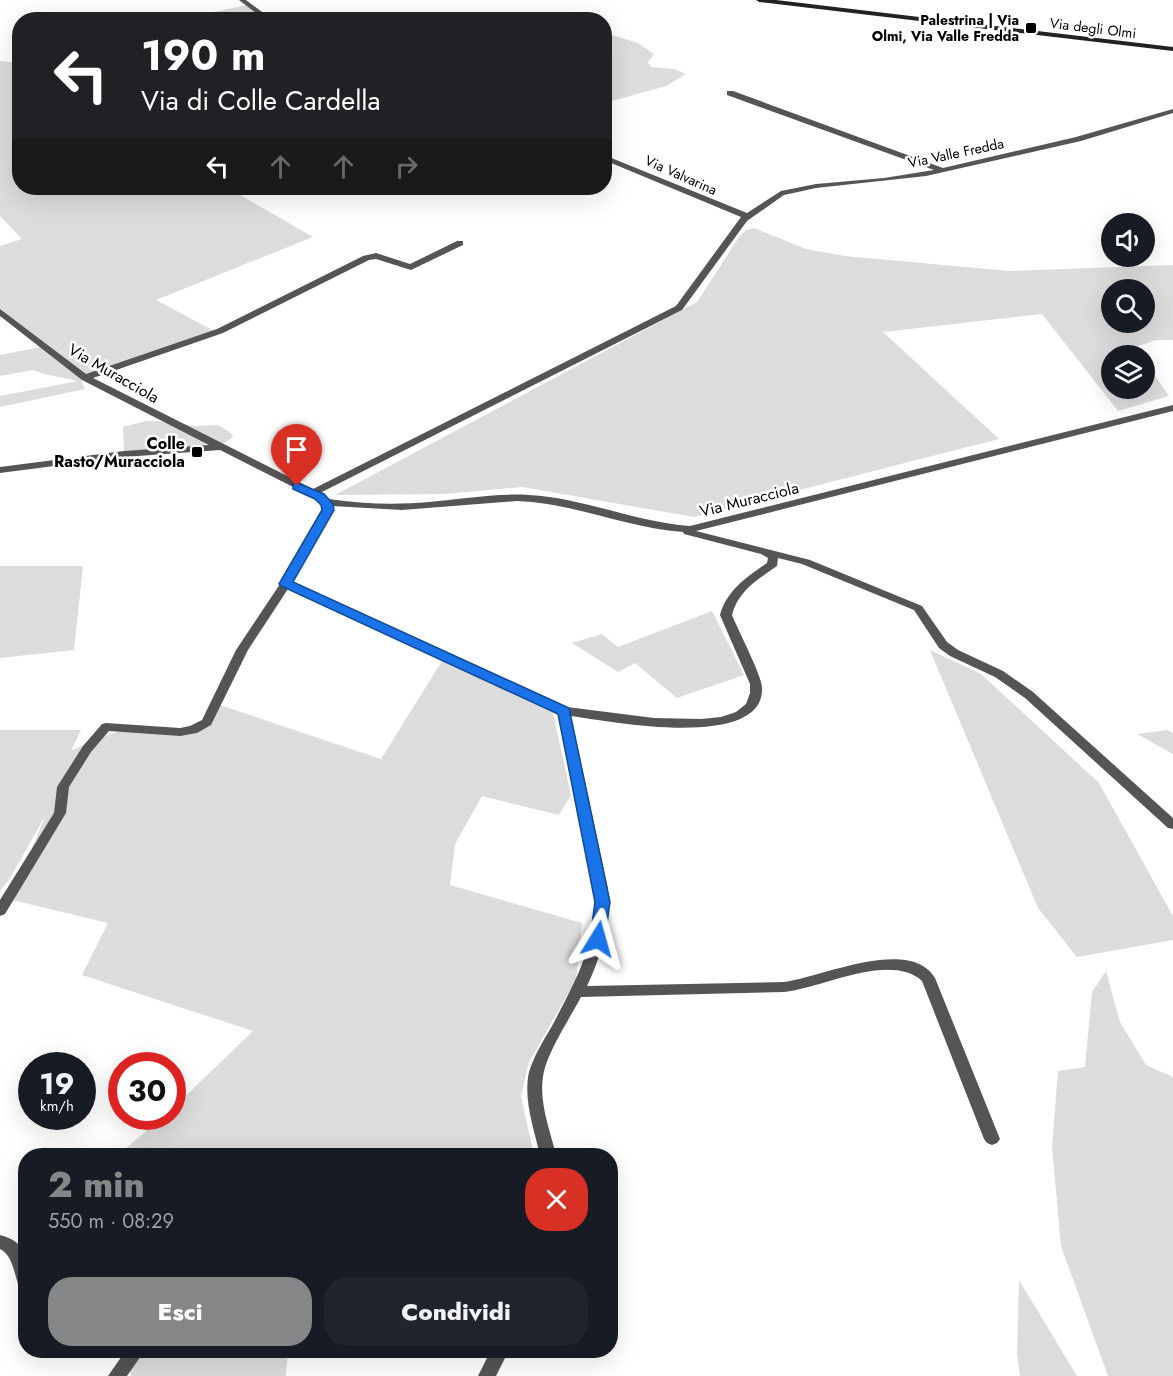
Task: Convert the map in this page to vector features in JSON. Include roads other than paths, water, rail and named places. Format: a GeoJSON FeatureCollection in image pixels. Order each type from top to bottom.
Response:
{"type":"FeatureCollection","features":[{"type":"Feature","properties":{"kind":"street"},"geometry":{"type":"LineString","coordinates":[[242,0],[259,12]]}},
{"type":"Feature","properties":{"kind":"street","name":"Via degli Olmi"},"geometry":{"type":"LineString","coordinates":[[759,0],[1173,49]]}},
{"type":"Feature","properties":{"kind":"street"},"geometry":{"type":"LineString","coordinates":[[730,93],[942,170]]}},
{"type":"Feature","properties":{"kind":"street","name":"Via Valle Fredda"},"geometry":{"type":"LineString","coordinates":[[746,216],[789,191],[899,178],[942,170],[1085,138],[1173,111]]}},
{"type":"Feature","properties":{"kind":"street","name":"Via Valvarina"},"geometry":{"type":"LineString","coordinates":[[612,160],[746,216]]}},
{"type":"Feature","properties":{"kind":"street"},"geometry":{"type":"LineString","coordinates":[[313,493],[679,308],[746,216]]}},
{"type":"Feature","properties":{"kind":"street"},"geometry":{"type":"LineString","coordinates":[[85,378],[220,331],[366,258],[376,256],[411,267],[460,243]]}},
{"type":"Feature","properties":{"kind":"street","name":"Via Muracciola"},"geometry":{"type":"LineString","coordinates":[[0,312],[85,378],[313,493],[326,502],[369,506],[412,506],[490,499],[534,498],[678,529],[700,528],[1173,408]]}},
{"type":"Feature","properties":{"kind":"street"},"geometry":{"type":"LineString","coordinates":[[0,470],[124,454],[221,447]]}},
{"type":"Feature","properties":{"kind":"street"},"geometry":{"type":"LineString","coordinates":[[0,911],[60,813],[63,787],[87,749],[106,727],[180,732],[193,730],[207,722],[242,650],[286,584],[328,510],[326,502]]}},
{"type":"Feature","properties":{"kind":"street"},"geometry":{"type":"LineString","coordinates":[[678,529],[806,562],[918,608],[943,645],[954,653],[999,674],[1029,695],[1173,825]]}},
{"type":"Feature","properties":{"kind":"street"},"geometry":{"type":"LineString","coordinates":[[286,584],[564,711],[634,720],[693,724],[741,715],[757,696],[756,684],[726,615],[727,607],[743,585],[773,564],[773,557],[765,552]]}},
{"type":"Feature","properties":{"kind":"street"},"geometry":{"type":"LineString","coordinates":[[547,1148],[535,1092],[536,1075],[544,1053],[578,992],[598,939],[603,902],[564,711]]}},
{"type":"Feature","properties":{"kind":"street"},"geometry":{"type":"LineString","coordinates":[[578,992],[784,987],[802,985],[878,964],[887,963],[912,968],[928,978],[992,1139]]}},
{"type":"Feature","properties":{"kind":"street"},"geometry":{"type":"LineString","coordinates":[[0,1242],[6,1243],[16,1253],[18,1259]]}},
{"type":"Feature","properties":{"kind":"street"},"geometry":{"type":"LineString","coordinates":[[117,1376],[130,1358]]}},
{"type":"Feature","properties":{"kind":"street"},"geometry":{"type":"LineString","coordinates":[[487,1376],[496,1358]]}},
{"type":"Feature","properties":{"kind":"place","name":"Palestrina | Via Olmi, Via Valle Fredda"},"geometry":{"type":"Point","coordinates":[1031,28]}},
{"type":"Feature","properties":{"kind":"place","name":"Colle Rasto/Muracciola"},"geometry":{"type":"Point","coordinates":[197,452]}}]}
